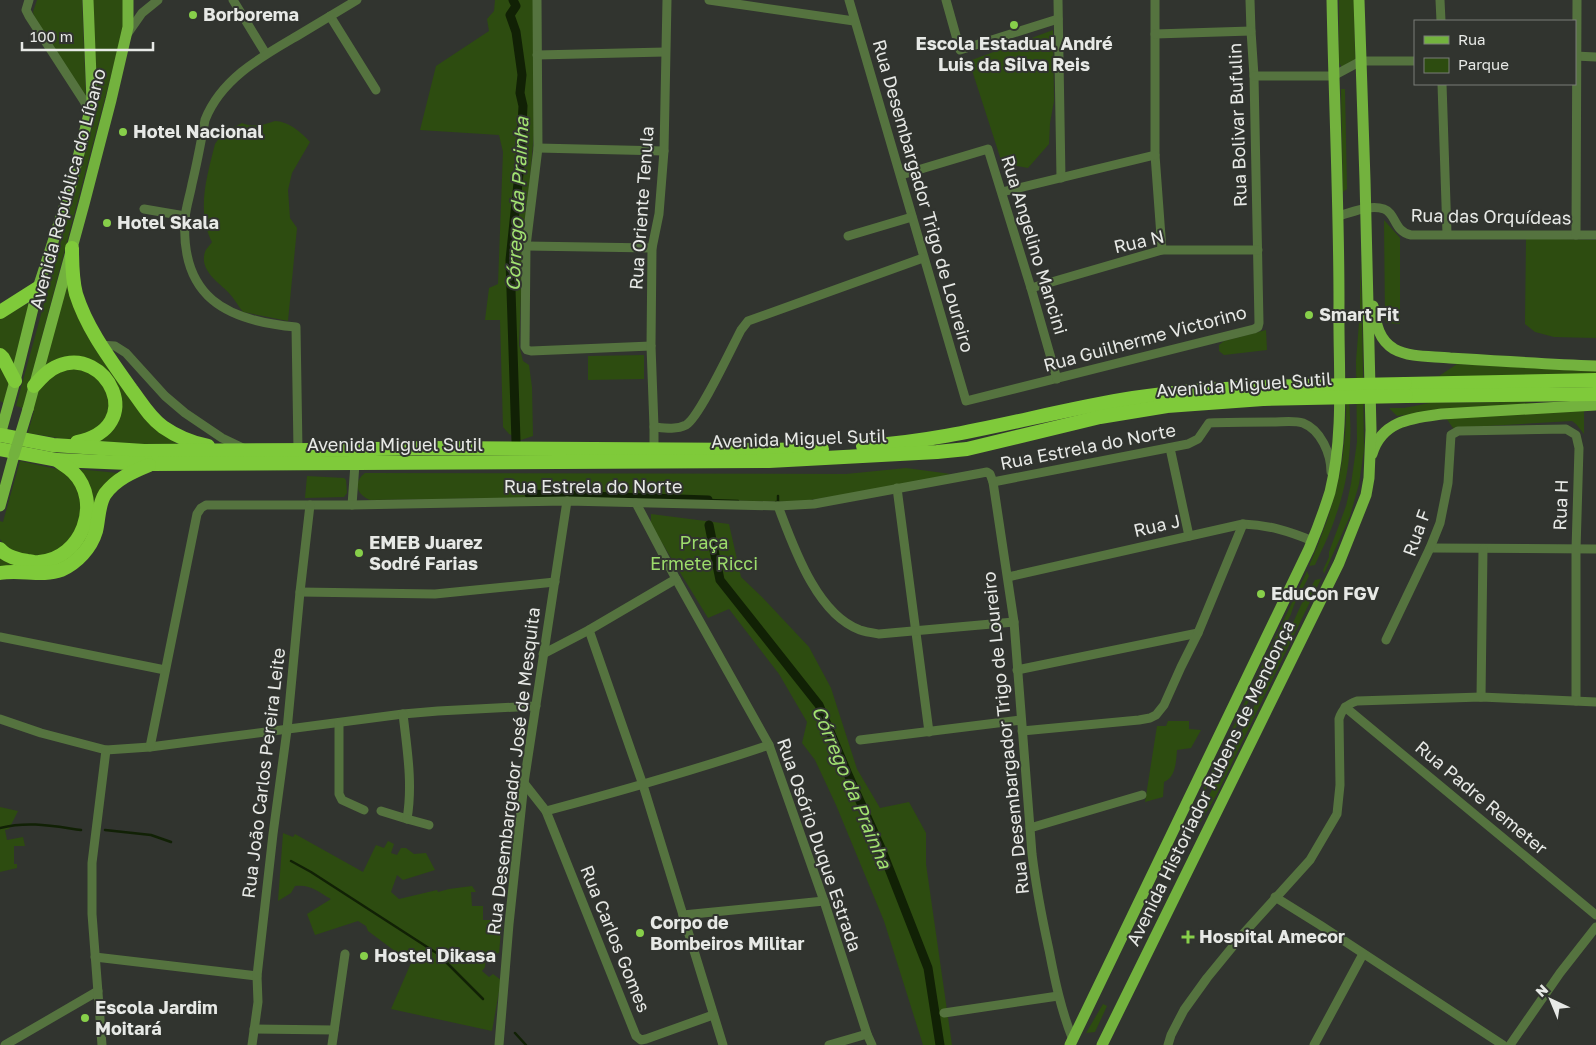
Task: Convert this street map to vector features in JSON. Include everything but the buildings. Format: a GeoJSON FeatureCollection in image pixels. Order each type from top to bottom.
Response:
{"type":"FeatureCollection","features":[{"type":"Feature","properties":{"kind":"highway"},"geometry":{"type":"LineString","coordinates":[[72,248],[72,274],[76,293],[83,311],[100,345],[149,414],[161,426],[176,435],[199,444],[231,451]]}},
{"type":"Feature","properties":{"kind":"highway"},"geometry":{"type":"LineString","coordinates":[[0,312],[38,288]]}},
{"type":"Feature","properties":{"kind":"highway"},"geometry":{"type":"LineString","coordinates":[[0,355],[16,381]]}},
{"type":"Feature","properties":{"kind":"highway"},"geometry":{"type":"LineString","coordinates":[[34,386],[45,374],[58,365],[74,363],[89,366],[96,370],[102,374],[112,387],[115,402],[113,418],[104,431],[91,439],[62,445]]}},
{"type":"Feature","properties":{"kind":"highway","name":"Avenida Miguel Sutil"},"geometry":{"type":"LineString","coordinates":[[2,436],[62,445],[144,451],[430,448],[764,450],[826,448],[879,445],[961,433],[1135,398],[1201,390],[1263,393],[1405,390],[1596,380]]}},
{"type":"Feature","properties":{"kind":"highway","name":"Avenida Miguel Sutil"},"geometry":{"type":"LineString","coordinates":[[1405,390],[1596,394]]}},
{"type":"Feature","properties":{"kind":"highway","name":"Avenida Miguel Sutil"},"geometry":{"type":"LineString","coordinates":[[0,449],[57,460],[152,464],[769,461],[967,449],[1100,417],[1263,393]]}},
{"type":"Feature","properties":{"kind":"highway"},"geometry":{"type":"LineString","coordinates":[[0,549],[20,560],[39,562],[58,557],[74,545],[85,528],[88,508],[84,489],[73,472],[57,460]]}},
{"type":"Feature","properties":{"kind":"highway"},"geometry":{"type":"LineString","coordinates":[[0,573],[59,570],[75,561],[87,549],[96,532],[98,513],[104,496],[116,481],[152,464]]}},
{"type":"Feature","properties":{"kind":"main road","name":"Avenida República do Líbano"},"geometry":{"type":"LineString","coordinates":[[2,436],[38,288],[60,223],[92,102],[88,0]]}},
{"type":"Feature","properties":{"kind":"main road","name":"Avenida Historiador Rubens de Mendonça"},"geometry":{"type":"LineString","coordinates":[[1073,1043],[1084,1016],[1313,541],[1330,491],[1336,452],[1340,377],[1332,0]]}},
{"type":"Feature","properties":{"kind":"main road","name":"Avenida Historiador Rubens de Mendonça"},"geometry":{"type":"LineString","coordinates":[[1102,1045],[1339,563],[1366,496],[1371,430],[1368,355],[1368,268],[1359,0]]}},
{"type":"Feature","properties":{"kind":"main road","name":"Avenida República do Líbano"},"geometry":{"type":"LineString","coordinates":[[0,506],[72,248],[126,37],[129,3]]}},
{"type":"Feature","properties":{"kind":"main road"},"geometry":{"type":"LineString","coordinates":[[1368,268],[1376,325],[1380,335],[1400,352],[1414,355],[1476,360],[1596,366]]}},
{"type":"Feature","properties":{"kind":"main road"},"geometry":{"type":"LineString","coordinates":[[1370,460],[1379,438],[1399,422],[1419,417],[1442,414],[1596,406]]}},
{"type":"Feature","properties":{"kind":"street"},"geometry":{"type":"LineString","coordinates":[[29,0],[26,10],[29,16],[84,101],[89,116]]}},
{"type":"Feature","properties":{"kind":"street"},"geometry":{"type":"LineString","coordinates":[[126,37],[142,13],[158,0]]}},
{"type":"Feature","properties":{"kind":"street"},"geometry":{"type":"LineString","coordinates":[[233,0],[266,54]]}},
{"type":"Feature","properties":{"kind":"street"},"geometry":{"type":"LineString","coordinates":[[298,450],[296,327],[278,326],[246,319],[223,309],[205,293],[194,277],[188,258],[185,216],[205,120],[217,96],[234,78],[266,54],[357,0]]}},
{"type":"Feature","properties":{"kind":"street"},"geometry":{"type":"LineString","coordinates":[[537,0],[538,148],[526,246],[524,345],[527,350],[531,351],[651,346]]}},
{"type":"Feature","properties":{"kind":"street","name":"Rua Oriente Tenula"},"geometry":{"type":"LineString","coordinates":[[654,449],[651,346],[652,248],[658,214],[664,150],[665,52],[668,0]]}},
{"type":"Feature","properties":{"kind":"street"},"geometry":{"type":"LineString","coordinates":[[709,0],[854,21]]}},
{"type":"Feature","properties":{"kind":"street","name":"Rua Desembargador Trigo de Loureiro"},"geometry":{"type":"LineString","coordinates":[[849,0],[966,401]]}},
{"type":"Feature","properties":{"kind":"street"},"geometry":{"type":"LineString","coordinates":[[946,0],[960,50],[1058,18]]}},
{"type":"Feature","properties":{"kind":"street"},"geometry":{"type":"LineString","coordinates":[[1058,0],[1061,178]]}},
{"type":"Feature","properties":{"kind":"street"},"geometry":{"type":"LineString","coordinates":[[1154,0],[1155,154],[1162,250]]}},
{"type":"Feature","properties":{"kind":"street","name":"Rua Bolivar Bufulin"},"geometry":{"type":"LineString","coordinates":[[1250,0],[1254,76],[1258,250]]}},
{"type":"Feature","properties":{"kind":"street"},"geometry":{"type":"LineString","coordinates":[[1440,0],[1441,20]]}},
{"type":"Feature","properties":{"kind":"street"},"geometry":{"type":"LineString","coordinates":[[1576,235],[1577,0]]}},
{"type":"Feature","properties":{"kind":"street"},"geometry":{"type":"LineString","coordinates":[[330,16],[376,90]]}},
{"type":"Feature","properties":{"kind":"street"},"geometry":{"type":"LineString","coordinates":[[1155,34],[1251,32]]}},
{"type":"Feature","properties":{"kind":"street"},"geometry":{"type":"LineString","coordinates":[[537,55],[665,52]]}},
{"type":"Feature","properties":{"kind":"street"},"geometry":{"type":"LineString","coordinates":[[1576,56],[1596,57]]}},
{"type":"Feature","properties":{"kind":"street"},"geometry":{"type":"LineString","coordinates":[[1254,76],[1333,76],[1361,61],[1414,62]]}},
{"type":"Feature","properties":{"kind":"street"},"geometry":{"type":"LineString","coordinates":[[1442,85],[1447,234]]}},
{"type":"Feature","properties":{"kind":"street"},"geometry":{"type":"LineString","coordinates":[[538,148],[664,150]]}},
{"type":"Feature","properties":{"kind":"street","name":"Rua Angelino Mancini"},"geometry":{"type":"LineString","coordinates":[[901,175],[988,149],[1057,379]]}},
{"type":"Feature","properties":{"kind":"street"},"geometry":{"type":"LineString","coordinates":[[1002,192],[1155,154]]}},
{"type":"Feature","properties":{"kind":"street"},"geometry":{"type":"LineString","coordinates":[[144,208],[185,216]]}},
{"type":"Feature","properties":{"kind":"street"},"geometry":{"type":"LineString","coordinates":[[1338,216],[1366,208]]}},
{"type":"Feature","properties":{"kind":"street","name":"Rua das Orquídeas"},"geometry":{"type":"LineString","coordinates":[[1366,208],[1385,209],[1401,231],[1407,234],[1596,235]]}},
{"type":"Feature","properties":{"kind":"street"},"geometry":{"type":"LineString","coordinates":[[848,236],[912,217]]}},
{"type":"Feature","properties":{"kind":"street"},"geometry":{"type":"LineString","coordinates":[[526,246],[652,248]]}},
{"type":"Feature","properties":{"kind":"street","name":"Rua N"},"geometry":{"type":"LineString","coordinates":[[1031,288],[1162,250],[1258,250]]}},
{"type":"Feature","properties":{"kind":"street","name":"Rua Guilherme Victorino"},"geometry":{"type":"LineString","coordinates":[[966,401],[1257,328],[1259,323],[1258,250]]}},
{"type":"Feature","properties":{"kind":"street"},"geometry":{"type":"LineString","coordinates":[[654,427],[672,428],[685,425],[692,419],[704,401],[741,330],[748,321],[923,258]]}},
{"type":"Feature","properties":{"kind":"street"},"geometry":{"type":"LineString","coordinates":[[100,345],[115,346],[126,353],[165,396],[184,413],[222,438],[248,451]]}},
{"type":"Feature","properties":{"kind":"street","name":"Rua Estrela do Norte"},"geometry":{"type":"LineString","coordinates":[[165,670],[197,514],[200,508],[210,504],[352,505],[567,501],[778,506],[814,504],[983,472],[992,478],[1170,448],[1188,444],[1198,439],[1210,423],[1294,422],[1303,423],[1312,430],[1327,450],[1331,467],[1330,491]]}},
{"type":"Feature","properties":{"kind":"street","name":"Rua H"},"geometry":{"type":"LineString","coordinates":[[1454,432],[1561,428],[1570,430],[1576,435],[1579,448],[1576,550],[1576,701]]}},
{"type":"Feature","properties":{"kind":"street","name":"Rua F"},"geometry":{"type":"LineString","coordinates":[[1386,640],[1430,548],[1440,522],[1447,491],[1450,440],[1454,432]]}},
{"type":"Feature","properties":{"kind":"street"},"geometry":{"type":"LineString","coordinates":[[1170,448],[1189,536]]}},
{"type":"Feature","properties":{"kind":"street"},"geometry":{"type":"LineString","coordinates":[[352,505],[355,464]]}},
{"type":"Feature","properties":{"kind":"street","name":"Rua Desembargador Trigo de Loureiro"},"geometry":{"type":"LineString","coordinates":[[992,478],[1014,622],[1036,886],[1058,996],[1073,1043]]}},
{"type":"Feature","properties":{"kind":"street"},"geometry":{"type":"LineString","coordinates":[[897,488],[929,732]]}},
{"type":"Feature","properties":{"kind":"street","name":"Rua Desembargador José de Mesquita"},"geometry":{"type":"LineString","coordinates":[[499,1045],[509,924],[524,783],[567,501]]}},
{"type":"Feature","properties":{"kind":"street","name":"Rua Osório Duque Estrada"},"geometry":{"type":"LineString","coordinates":[[636,503],[768,744],[824,901],[872,1045]]}},
{"type":"Feature","properties":{"kind":"street","name":"Rua João Carlos Pereira Leite"},"geometry":{"type":"LineString","coordinates":[[252,1045],[258,1002],[257,976],[287,730],[310,505]]}},
{"type":"Feature","properties":{"kind":"street"},"geometry":{"type":"LineString","coordinates":[[778,506],[798,559],[824,602],[830,609],[859,630],[879,634],[1014,622]]}},
{"type":"Feature","properties":{"kind":"street"},"geometry":{"type":"LineString","coordinates":[[1022,731],[1139,720],[1150,718],[1156,714],[1164,704],[1198,633],[1243,524]]}},
{"type":"Feature","properties":{"kind":"street","name":"Rua J"},"geometry":{"type":"LineString","coordinates":[[1008,576],[1243,524],[1262,525],[1283,530],[1313,541]]}},
{"type":"Feature","properties":{"kind":"street"},"geometry":{"type":"LineString","coordinates":[[1430,548],[1596,549]]}},
{"type":"Feature","properties":{"kind":"street"},"geometry":{"type":"LineString","coordinates":[[1481,697],[1483,549]]}},
{"type":"Feature","properties":{"kind":"street"},"geometry":{"type":"LineString","coordinates":[[543,654],[589,630],[676,579]]}},
{"type":"Feature","properties":{"kind":"street"},"geometry":{"type":"LineString","coordinates":[[300,592],[435,594],[555,582]]}},
{"type":"Feature","properties":{"kind":"street"},"geometry":{"type":"LineString","coordinates":[[589,630],[643,785],[723,1045]]}},
{"type":"Feature","properties":{"kind":"street"},"geometry":{"type":"LineString","coordinates":[[1017,670],[1198,633]]}},
{"type":"Feature","properties":{"kind":"street"},"geometry":{"type":"LineString","coordinates":[[0,637],[165,670],[150,747]]}},
{"type":"Feature","properties":{"kind":"street"},"geometry":{"type":"LineString","coordinates":[[1168,1045],[1184,1010],[1207,978],[1275,897],[1310,860],[1337,814],[1340,785],[1339,719],[1345,707],[1357,701],[1481,697],[1596,702]]}},
{"type":"Feature","properties":{"kind":"street"},"geometry":{"type":"LineString","coordinates":[[0,719],[106,750],[150,747],[403,714],[536,706]]}},
{"type":"Feature","properties":{"kind":"street","name":"Rua Padre Remeter"},"geometry":{"type":"LineString","coordinates":[[1345,707],[1596,915]]}},
{"type":"Feature","properties":{"kind":"street"},"geometry":{"type":"LineString","coordinates":[[403,714],[410,784],[410,803],[407,819]]}},
{"type":"Feature","properties":{"kind":"street"},"geometry":{"type":"LineString","coordinates":[[860,740],[1021,720]]}},
{"type":"Feature","properties":{"kind":"street"},"geometry":{"type":"LineString","coordinates":[[339,723],[339,794],[342,800],[364,810]]}},
{"type":"Feature","properties":{"kind":"street"},"geometry":{"type":"LineString","coordinates":[[546,811],[643,785],[768,744]]}},
{"type":"Feature","properties":{"kind":"street"},"geometry":{"type":"LineString","coordinates":[[102,1045],[92,914],[92,863],[106,750]]}},
{"type":"Feature","properties":{"kind":"street","name":"Rua Carlos Gomes"},"geometry":{"type":"LineString","coordinates":[[524,783],[546,811],[636,1036],[641,1040],[646,1039],[713,1015]]}},
{"type":"Feature","properties":{"kind":"street"},"geometry":{"type":"LineString","coordinates":[[1030,828],[1142,795]]}},
{"type":"Feature","properties":{"kind":"street"},"geometry":{"type":"LineString","coordinates":[[381,811],[429,825]]}},
{"type":"Feature","properties":{"kind":"street"},"geometry":{"type":"LineString","coordinates":[[1275,897],[1320,924],[1501,1044]]}},
{"type":"Feature","properties":{"kind":"street"},"geometry":{"type":"LineString","coordinates":[[683,915],[824,901]]}},
{"type":"Feature","properties":{"kind":"street"},"geometry":{"type":"LineString","coordinates":[[1510,1045],[1560,973],[1596,927]]}},
{"type":"Feature","properties":{"kind":"street"},"geometry":{"type":"LineString","coordinates":[[332,1045],[346,954]]}},
{"type":"Feature","properties":{"kind":"street"},"geometry":{"type":"LineString","coordinates":[[1314,1045],[1363,954]]}},
{"type":"Feature","properties":{"kind":"street"},"geometry":{"type":"LineString","coordinates":[[95,956],[257,976]]}},
{"type":"Feature","properties":{"kind":"street"},"geometry":{"type":"LineString","coordinates":[[5,1045],[98,991]]}},
{"type":"Feature","properties":{"kind":"street"},"geometry":{"type":"LineString","coordinates":[[944,1013],[1058,996]]}},
{"type":"Feature","properties":{"kind":"street"},"geometry":{"type":"LineString","coordinates":[[1064,1018],[1069,1022],[1075,1022],[1084,1016]]}},
{"type":"Feature","properties":{"kind":"street"},"geometry":{"type":"LineString","coordinates":[[254,1029],[334,1030]]}},
{"type":"Feature","properties":{"kind":"street"},"geometry":{"type":"LineString","coordinates":[[829,1045],[867,1034]]}},
{"type":"Feature","properties":{"kind":"green space"},"geometry":{"type":"Polygon","coordinates":[[[37,0],[82,0],[86,101],[35,20],[33,12],[37,0]]]}},
{"type":"Feature","properties":{"kind":"green space"},"geometry":{"type":"Polygon","coordinates":[[[92,0],[123,0],[123,30],[23,408],[16,406],[95,117],[92,0]]]}},
{"type":"Feature","properties":{"kind":"green space"},"geometry":{"type":"Polygon","coordinates":[[[495,0],[533,0],[534,132],[522,269],[519,345],[523,361],[529,365],[532,387],[533,436],[521,440],[509,434],[503,427],[500,320],[485,320],[489,288],[498,284],[503,152],[499,135],[420,130],[436,66],[489,31],[487,19],[494,11],[495,0]]]}},
{"type":"Feature","properties":{"kind":"green space"},"geometry":{"type":"Polygon","coordinates":[[[1339,0],[1354,0],[1355,60],[1342,68],[1339,62],[1339,0]]]}},
{"type":"Feature","properties":{"kind":"green space"},"geometry":{"type":"Polygon","coordinates":[[[1053,30],[1054,101],[1049,144],[1028,168],[1017,166],[1001,160],[969,61],[1053,30]]]}},
{"type":"Feature","properties":{"kind":"green space"},"geometry":{"type":"Polygon","coordinates":[[[1341,89],[1345,89],[1347,189],[1343,192],[1341,89]]]}},
{"type":"Feature","properties":{"kind":"green space"},"geometry":{"type":"Polygon","coordinates":[[[280,121],[294,128],[310,142],[292,173],[288,190],[290,218],[297,228],[288,321],[243,312],[230,294],[210,275],[204,258],[212,242],[205,218],[204,193],[217,140],[242,123],[255,126],[280,121]]]}},
{"type":"Feature","properties":{"kind":"green space"},"geometry":{"type":"Polygon","coordinates":[[[1384,220],[1400,238],[1400,324],[1386,323],[1385,319],[1384,220]]]}},
{"type":"Feature","properties":{"kind":"green space"},"geometry":{"type":"Polygon","coordinates":[[[1526,238],[1596,240],[1596,338],[1554,337],[1535,332],[1525,324],[1526,238]]]}},
{"type":"Feature","properties":{"kind":"green space"},"geometry":{"type":"Polygon","coordinates":[[[1360,262],[1364,450],[1359,484],[1350,516],[1324,574],[1323,570],[1346,506],[1357,442],[1356,361],[1360,310],[1360,262]]]}},
{"type":"Feature","properties":{"kind":"green space"},"geometry":{"type":"Polygon","coordinates":[[[69,280],[159,431],[177,444],[99,441],[115,424],[121,410],[121,394],[113,380],[98,365],[42,367],[69,280]]]}},
{"type":"Feature","properties":{"kind":"green space"},"geometry":{"type":"Polygon","coordinates":[[[29,303],[14,364],[0,349],[0,319],[29,303]]]}},
{"type":"Feature","properties":{"kind":"green space"},"geometry":{"type":"Polygon","coordinates":[[[1266,330],[1267,350],[1224,355],[1219,351],[1219,345],[1224,341],[1266,330]]]}},
{"type":"Feature","properties":{"kind":"green space"},"geometry":{"type":"Polygon","coordinates":[[[644,355],[644,379],[588,380],[588,356],[644,355]]]}},
{"type":"Feature","properties":{"kind":"green space"},"geometry":{"type":"Polygon","coordinates":[[[0,363],[9,383],[4,403],[0,401],[0,363]]]}},
{"type":"Feature","properties":{"kind":"green space"},"geometry":{"type":"Polygon","coordinates":[[[1457,364],[1596,371],[1596,376],[1439,376],[1457,364]]]}},
{"type":"Feature","properties":{"kind":"green space"},"geometry":{"type":"Polygon","coordinates":[[[73,368],[96,375],[103,384],[112,405],[99,430],[71,440],[28,433],[34,411],[31,410],[37,392],[57,371],[73,368]]]}},
{"type":"Feature","properties":{"kind":"green space"},"geometry":{"type":"Polygon","coordinates":[[[1346,375],[1350,406],[1350,429],[1346,479],[1329,534],[1315,565],[1309,566],[1336,491],[1342,461],[1346,428],[1346,375]]]}},
{"type":"Feature","properties":{"kind":"green space"},"geometry":{"type":"Polygon","coordinates":[[[1514,402],[1561,404],[1429,412],[1397,416],[1389,408],[1404,408],[1430,403],[1514,402]]]}},
{"type":"Feature","properties":{"kind":"green space"},"geometry":{"type":"Polygon","coordinates":[[[1584,408],[1584,434],[1572,421],[1453,428],[1446,418],[1584,408]]]}},
{"type":"Feature","properties":{"kind":"green space"},"geometry":{"type":"Polygon","coordinates":[[[20,461],[61,470],[73,479],[81,493],[81,524],[65,549],[36,558],[8,550],[0,539],[0,521],[3,522],[20,461]]]}},
{"type":"Feature","properties":{"kind":"green space"},"geometry":{"type":"Polygon","coordinates":[[[906,468],[951,474],[897,486],[798,502],[580,497],[370,500],[359,492],[357,485],[365,473],[846,474],[906,468]]]}},
{"type":"Feature","properties":{"kind":"green space"},"geometry":{"type":"Polygon","coordinates":[[[77,469],[118,473],[107,483],[97,498],[91,534],[84,547],[74,558],[53,568],[40,570],[0,570],[0,555],[29,566],[44,566],[58,562],[70,555],[80,545],[87,532],[92,504],[87,484],[77,469]]]}},
{"type":"Feature","properties":{"kind":"green space"},"geometry":{"type":"Polygon","coordinates":[[[307,476],[344,478],[346,480],[347,493],[344,497],[305,498],[307,476]]]}},
{"type":"Feature","properties":{"kind":"green space","name":"Praça Ermete Ricci"},"geometry":{"type":"Polygon","coordinates":[[[651,514],[729,524],[741,577],[809,647],[831,688],[857,769],[880,808],[909,802],[926,833],[926,864],[952,1045],[923,1045],[884,921],[836,805],[815,760],[802,743],[807,722],[779,674],[729,609],[708,618],[651,525],[651,514]]]}},
{"type":"Feature","properties":{"kind":"green space"},"geometry":{"type":"Polygon","coordinates":[[[1307,571],[1309,576],[1291,614],[1190,818],[1307,571]]]}},
{"type":"Feature","properties":{"kind":"green space"},"geometry":{"type":"Polygon","coordinates":[[[1322,577],[1217,794],[1196,830],[1194,825],[1261,694],[1301,605],[1315,580],[1322,577]]]}},
{"type":"Feature","properties":{"kind":"green space"},"geometry":{"type":"Polygon","coordinates":[[[1168,721],[1189,721],[1189,729],[1201,730],[1191,748],[1177,750],[1173,773],[1164,782],[1163,797],[1145,802],[1157,726],[1166,726],[1168,721]]]}},
{"type":"Feature","properties":{"kind":"green space"},"geometry":{"type":"Polygon","coordinates":[[[0,807],[18,811],[9,829],[5,830],[7,840],[23,837],[25,846],[14,846],[14,864],[17,864],[17,868],[0,872],[0,807]]]}},
{"type":"Feature","properties":{"kind":"green space"},"geometry":{"type":"Polygon","coordinates":[[[283,833],[293,837],[295,834],[363,872],[376,845],[384,848],[388,841],[394,844],[391,853],[397,855],[401,848],[406,848],[414,854],[426,853],[435,870],[403,880],[397,875],[391,892],[399,899],[437,890],[438,892],[472,886],[476,892],[471,892],[472,906],[483,906],[483,920],[502,920],[499,953],[486,956],[485,967],[482,971],[489,977],[493,974],[501,980],[492,1031],[391,1009],[411,963],[368,931],[366,926],[358,921],[315,935],[307,914],[331,899],[314,889],[306,886],[295,886],[291,893],[278,901],[283,833]]]}},
{"type":"Feature","properties":{"kind":"green space"},"geometry":{"type":"Polygon","coordinates":[[[1103,1004],[1107,1006],[1095,1032],[1086,1033],[1103,1004]]]}},
{"type":"Feature","properties":{"kind":"waterway","name":"Córrego da Prainha"},"geometry":{"type":"LineString","coordinates":[[513,0],[516,6],[510,15],[516,32],[522,75],[520,93],[523,106],[520,164],[510,260],[516,441]]}},
{"type":"Feature","properties":{"kind":"waterway","name":"Córrego da Prainha"},"geometry":{"type":"LineString","coordinates":[[529,494],[708,500],[708,503]]}},
{"type":"Feature","properties":{"kind":"waterway"},"geometry":{"type":"LineString","coordinates":[[776,502],[778,502],[778,496]]}},
{"type":"Feature","properties":{"kind":"waterway"},"geometry":{"type":"LineString","coordinates":[[708,500],[738,501]]}},
{"type":"Feature","properties":{"kind":"waterway","name":"Córrego da Prainha"},"geometry":{"type":"LineString","coordinates":[[709,525],[720,580],[819,705],[881,848],[928,968],[940,1045]]}},
{"type":"Feature","properties":{"kind":"waterway"},"geometry":{"type":"LineString","coordinates":[[0,828],[31,825],[81,830]]}},
{"type":"Feature","properties":{"kind":"waterway"},"geometry":{"type":"LineString","coordinates":[[105,830],[151,835],[171,842]]}},
{"type":"Feature","properties":{"kind":"waterway"},"geometry":{"type":"LineString","coordinates":[[291,861],[438,954],[483,999]]}},
{"type":"Feature","properties":{"kind":"waterway"},"geometry":{"type":"LineString","coordinates":[[515,1033],[526,1045]]}},
{"type":"Feature","properties":{"kind":"place","name":"Borborema"},"geometry":{"type":"Point","coordinates":[193,15]}},
{"type":"Feature","properties":{"kind":"place","name":"Escola Estadual André Luis da Silva Reis"},"geometry":{"type":"Point","coordinates":[1014,25]}},
{"type":"Feature","properties":{"kind":"place","name":"Hotel Nacional"},"geometry":{"type":"Point","coordinates":[123,132]}},
{"type":"Feature","properties":{"kind":"place","name":"Hotel Skala"},"geometry":{"type":"Point","coordinates":[107,223]}},
{"type":"Feature","properties":{"kind":"place","name":"Smart Fit"},"geometry":{"type":"Point","coordinates":[1309,315]}},
{"type":"Feature","properties":{"kind":"place","name":"EMEB Juarez Sodré Farias"},"geometry":{"type":"Point","coordinates":[359,553]}},
{"type":"Feature","properties":{"kind":"place","name":"EduCon FGV"},"geometry":{"type":"Point","coordinates":[1261,594]}},
{"type":"Feature","properties":{"kind":"place","name":"Corpo de Bombeiros Militar"},"geometry":{"type":"Point","coordinates":[640,933]}},
{"type":"Feature","properties":{"kind":"place","name":"Hospital Amecor"},"geometry":{"type":"Point","coordinates":[1188,937]}},
{"type":"Feature","properties":{"kind":"place","name":"Hostel Dikasa"},"geometry":{"type":"Point","coordinates":[364,956]}},
{"type":"Feature","properties":{"kind":"place","name":"Escola Jardim Moitará"},"geometry":{"type":"Point","coordinates":[85,1018]}}]}
